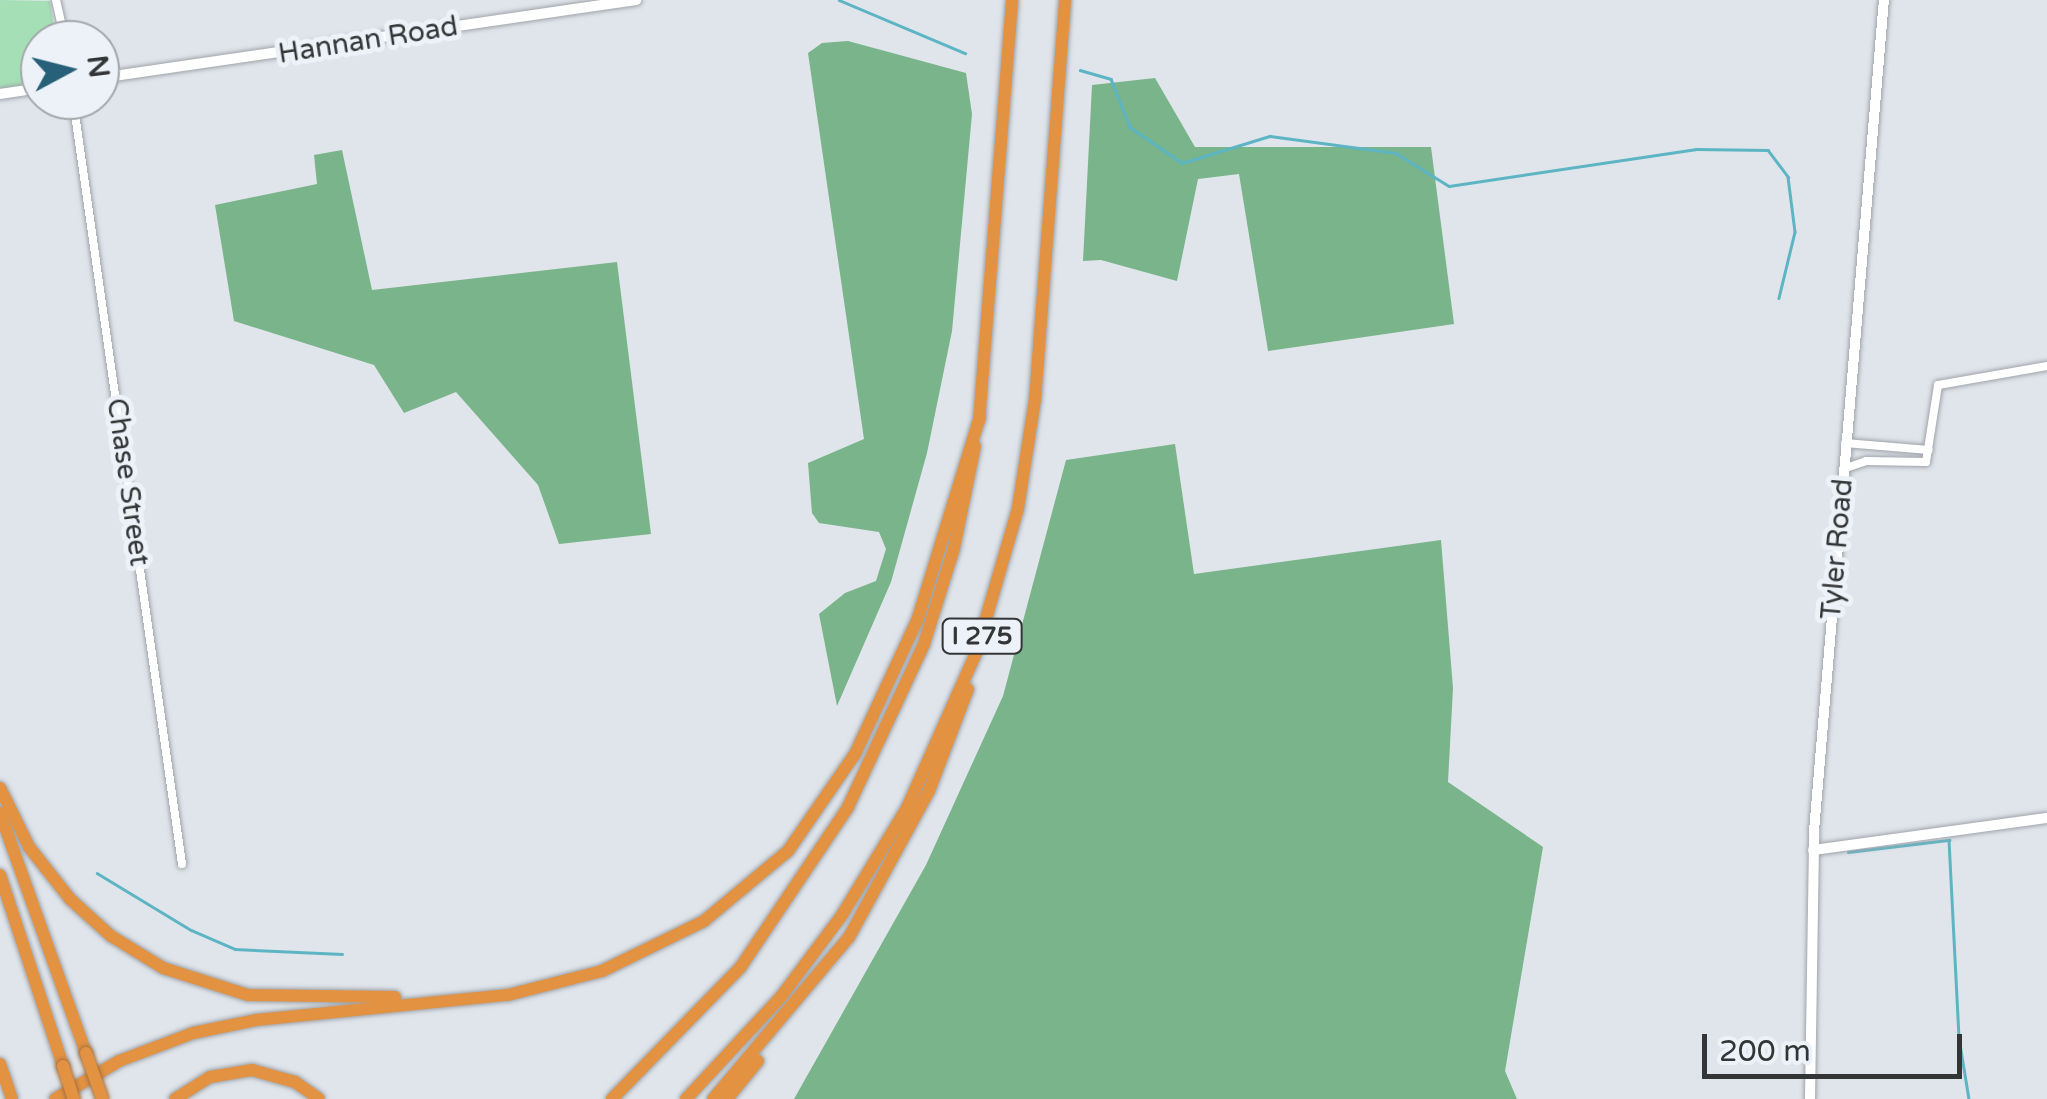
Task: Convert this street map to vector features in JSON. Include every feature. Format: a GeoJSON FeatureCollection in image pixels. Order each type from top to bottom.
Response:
{"type":"FeatureCollection","features":[{"type":"Feature","properties":{"kind":"highway","name":"I 275"},"geometry":{"type":"LineString","coordinates":[[612,1099],[740,968],[812,864],[872,763],[943,586],[980,416],[1012,0]]}},
{"type":"Feature","properties":{"kind":"highway","name":"I 275"},"geometry":{"type":"LineString","coordinates":[[686,1099],[780,998],[842,915],[914,794],[976,653],[1018,508],[1035,400],[1064,0]]}},
{"type":"Feature","properties":{"kind":"highway"},"geometry":{"type":"LineString","coordinates":[[55,1099],[119,1061],[192,1032],[538,988],[638,957],[704,921],[759,879],[810,823],[855,754],[900,662],[980,416]]}},
{"type":"Feature","properties":{"kind":"highway"},"geometry":{"type":"LineString","coordinates":[[727,1099],[849,937],[906,840],[953,738],[976,653]]}},
{"type":"Feature","properties":{"kind":"highway"},"geometry":{"type":"LineString","coordinates":[[0,788],[30,847],[70,898],[135,953],[189,978],[248,995],[306,1001],[538,988]]}},
{"type":"Feature","properties":{"kind":"highway"},"geometry":{"type":"LineString","coordinates":[[0,813],[102,1098]]}},
{"type":"Feature","properties":{"kind":"highway"},"geometry":{"type":"LineString","coordinates":[[0,876],[74,1099]]}},
{"type":"Feature","properties":{"kind":"highway"},"geometry":{"type":"LineString","coordinates":[[713,1099],[808,990]]}},
{"type":"Feature","properties":{"kind":"highway"},"geometry":{"type":"LineString","coordinates":[[0,1064],[12,1099]]}},
{"type":"Feature","properties":{"kind":"highway"},"geometry":{"type":"LineString","coordinates":[[175,1099],[210,1077],[252,1070],[295,1082],[320,1099]]}},
{"type":"Feature","properties":{"kind":"street","name":"Hannan Road"},"geometry":{"type":"LineString","coordinates":[[120,75],[636,0]]}},
{"type":"Feature","properties":{"kind":"street","name":"Tyler Road"},"geometry":{"type":"LineString","coordinates":[[1810,1099],[1813,850],[1884,0]]}},
{"type":"Feature","properties":{"kind":"street","name":"Chase Street"},"geometry":{"type":"LineString","coordinates":[[77,120],[182,864]]}},
{"type":"Feature","properties":{"kind":"street"},"geometry":{"type":"LineString","coordinates":[[1843,469],[1866,460],[1917,465],[1929,454],[1938,385],[2047,366]]}},
{"type":"Feature","properties":{"kind":"street"},"geometry":{"type":"LineString","coordinates":[[1845,443],[1929,454]]}},
{"type":"Feature","properties":{"kind":"street"},"geometry":{"type":"LineString","coordinates":[[1813,850],[2047,818]]}},
{"type":"Feature","properties":{"kind":"green space"},"geometry":{"type":"Polygon","coordinates":[[[0,0],[50,1],[53,20],[20,20],[20,86],[0,89],[0,0]]]}},
{"type":"Feature","properties":{"kind":"green space"},"geometry":{"type":"Polygon","coordinates":[[[848,41],[966,73],[972,114],[952,331],[927,453],[891,582],[837,706],[819,614],[845,593],[876,581],[886,549],[879,532],[819,523],[812,513],[808,463],[864,439],[808,53],[822,43],[848,41]]]}},
{"type":"Feature","properties":{"kind":"green space"},"geometry":{"type":"Polygon","coordinates":[[[1155,78],[1195,147],[1431,147],[1454,324],[1268,351],[1239,174],[1198,179],[1177,281],[1101,260],[1083,261],[1092,85],[1155,78]]]}},
{"type":"Feature","properties":{"kind":"green space"},"geometry":{"type":"Polygon","coordinates":[[[342,150],[372,290],[617,262],[651,534],[559,544],[538,485],[456,392],[404,413],[374,365],[234,321],[215,205],[317,184],[314,155],[342,150]]]}},
{"type":"Feature","properties":{"kind":"green space"},"geometry":{"type":"Polygon","coordinates":[[[1175,444],[1194,574],[1441,540],[1453,688],[1448,782],[1543,847],[1505,1071],[1517,1099],[794,1099],[926,865],[1003,696],[1066,460],[1175,444]]]}},
{"type":"Feature","properties":{"kind":"waterway"},"geometry":{"type":"LineString","coordinates":[[839,0],[965,53]]}},
{"type":"Feature","properties":{"kind":"waterway"},"geometry":{"type":"LineString","coordinates":[[1080,70],[1111,79],[1130,127],[1182,163],[1270,136],[1396,153],[1449,186],[1696,149],[1768,150],[1788,177],[1795,232],[1779,298]]}},
{"type":"Feature","properties":{"kind":"waterway"},"geometry":{"type":"LineString","coordinates":[[1848,852],[1949,840],[1959,1038],[1969,1099]]}},
{"type":"Feature","properties":{"kind":"waterway"},"geometry":{"type":"LineString","coordinates":[[97,873],[191,930],[235,949],[342,954]]}}]}
